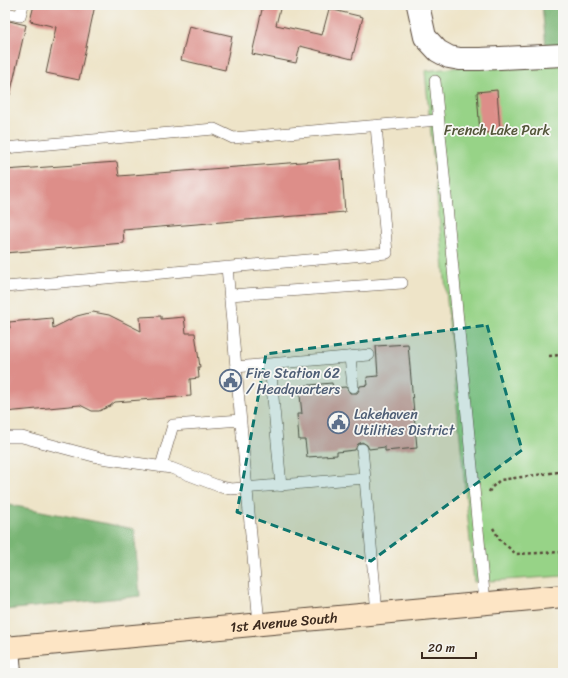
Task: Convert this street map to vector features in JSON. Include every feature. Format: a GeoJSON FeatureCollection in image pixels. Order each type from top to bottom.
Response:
{"type":"FeatureCollection","features":[{"type":"Feature","properties":{"kind":"main road","name":"1st Avenue South"},"geometry":{"type":"LineString","coordinates":[[6,648],[563,596]]}},
{"type":"Feature","properties":{"kind":"street"},"geometry":{"type":"LineString","coordinates":[[418,5],[425,36],[442,54],[472,60],[563,55]]}},
{"type":"Feature","properties":{"kind":"street"},"geometry":{"type":"LineString","coordinates":[[6,648],[10,673]]}},
{"type":"Feature","properties":{"kind":"lane"},"geometry":{"type":"LineString","coordinates":[[5,13],[20,16],[22,5]]}},
{"type":"Feature","properties":{"kind":"lane"},"geometry":{"type":"LineString","coordinates":[[435,81],[485,603]]}},
{"type":"Feature","properties":{"kind":"lane"},"geometry":{"type":"LineString","coordinates":[[5,148],[214,129],[233,138],[438,120]]}},
{"type":"Feature","properties":{"kind":"lane"},"geometry":{"type":"LineString","coordinates":[[5,287],[387,253],[376,125]]}},
{"type":"Feature","properties":{"kind":"lane"},"geometry":{"type":"LineString","coordinates":[[227,267],[260,624]]}},
{"type":"Feature","properties":{"kind":"lane"},"geometry":{"type":"LineString","coordinates":[[230,295],[402,283]]}},
{"type":"Feature","properties":{"kind":"lane"},"geometry":{"type":"LineString","coordinates":[[236,367],[369,355]]}},
{"type":"Feature","properties":{"kind":"lane"},"geometry":{"type":"LineString","coordinates":[[350,357],[353,387]]}},
{"type":"Feature","properties":{"kind":"lane"},"geometry":{"type":"LineString","coordinates":[[270,364],[281,486]]}},
{"type":"Feature","properties":{"kind":"lane"},"geometry":{"type":"LineString","coordinates":[[161,466],[174,425],[241,420]]}},
{"type":"Feature","properties":{"kind":"lane"},"geometry":{"type":"LineString","coordinates":[[5,437],[22,437],[101,458],[171,468],[231,489],[247,489],[365,478]]}},
{"type":"Feature","properties":{"kind":"lane"},"geometry":{"type":"LineString","coordinates":[[362,449],[377,613]]}},
{"type":"Feature","properties":{"kind":"path"},"geometry":{"type":"LineString","coordinates":[[549,356],[563,355]]}},
{"type":"Feature","properties":{"kind":"path"},"geometry":{"type":"LineString","coordinates":[[488,495],[491,488],[500,480],[558,472],[563,467]]}},
{"type":"Feature","properties":{"kind":"path"},"geometry":{"type":"LineString","coordinates":[[492,527],[500,540],[516,554],[563,552]]}},
{"type":"Feature","properties":{"kind":"highlighted area"},"geometry":{"type":"Polygon","coordinates":[[[487,325],[522,450],[371,561],[237,512],[266,354],[487,325]]]}},
{"type":"Feature","properties":{"kind":"green space"},"geometry":{"type":"Polygon","coordinates":[[[542,5],[563,5],[563,55],[547,57],[542,5]]]}},
{"type":"Feature","properties":{"kind":"green space","name":"French Lake Park"},"geometry":{"type":"Polygon","coordinates":[[[563,55],[563,576],[474,582],[425,71],[563,55]]]}},
{"type":"Feature","properties":{"kind":"green space"},"geometry":{"type":"Polygon","coordinates":[[[5,504],[134,529],[140,596],[5,610],[5,504]]]}},
{"type":"Feature","properties":{"kind":"building"},"geometry":{"type":"Polygon","coordinates":[[[34,5],[95,5],[79,80],[46,73],[56,27],[30,21],[34,5]]]}},
{"type":"Feature","properties":{"kind":"building"},"geometry":{"type":"Polygon","coordinates":[[[263,5],[281,5],[276,25],[322,35],[329,9],[363,17],[352,59],[300,46],[296,63],[252,54],[263,5]]]}},
{"type":"Feature","properties":{"kind":"building"},"geometry":{"type":"Polygon","coordinates":[[[5,20],[26,25],[10,95],[5,94],[5,20]]]}},
{"type":"Feature","properties":{"kind":"building"},"geometry":{"type":"Polygon","coordinates":[[[189,26],[232,36],[225,70],[181,60],[189,26]]]}},
{"type":"Feature","properties":{"kind":"building"},"geometry":{"type":"Polygon","coordinates":[[[497,90],[500,132],[480,133],[477,92],[497,90]]]}},
{"type":"Feature","properties":{"kind":"building"},"geometry":{"type":"Polygon","coordinates":[[[341,159],[345,212],[123,230],[124,243],[5,253],[5,170],[117,162],[119,176],[341,159]]]}},
{"type":"Feature","properties":{"kind":"building"},"geometry":{"type":"Polygon","coordinates":[[[93,312],[109,315],[141,331],[140,317],[161,316],[161,319],[184,317],[186,333],[195,333],[200,367],[198,367],[199,378],[190,379],[191,396],[115,402],[99,411],[92,411],[80,405],[5,412],[5,329],[10,328],[9,322],[52,318],[53,328],[77,316],[93,312]]]}},
{"type":"Feature","properties":{"kind":"building"},"geometry":{"type":"Polygon","coordinates":[[[408,344],[417,448],[385,451],[385,447],[369,449],[367,445],[362,442],[358,444],[355,450],[337,452],[337,455],[307,457],[305,440],[299,440],[297,414],[302,414],[299,386],[332,383],[333,388],[346,387],[350,393],[357,393],[360,386],[368,385],[367,377],[378,376],[376,346],[408,344]]]}},
{"type":"Feature","properties":{"kind":"place","name":"Fire Station 62 / Headquarters"},"geometry":{"type":"Point","coordinates":[230,381]}},
{"type":"Feature","properties":{"kind":"place","name":"Lakehaven Utilities District"},"geometry":{"type":"Point","coordinates":[338,422]}}]}
